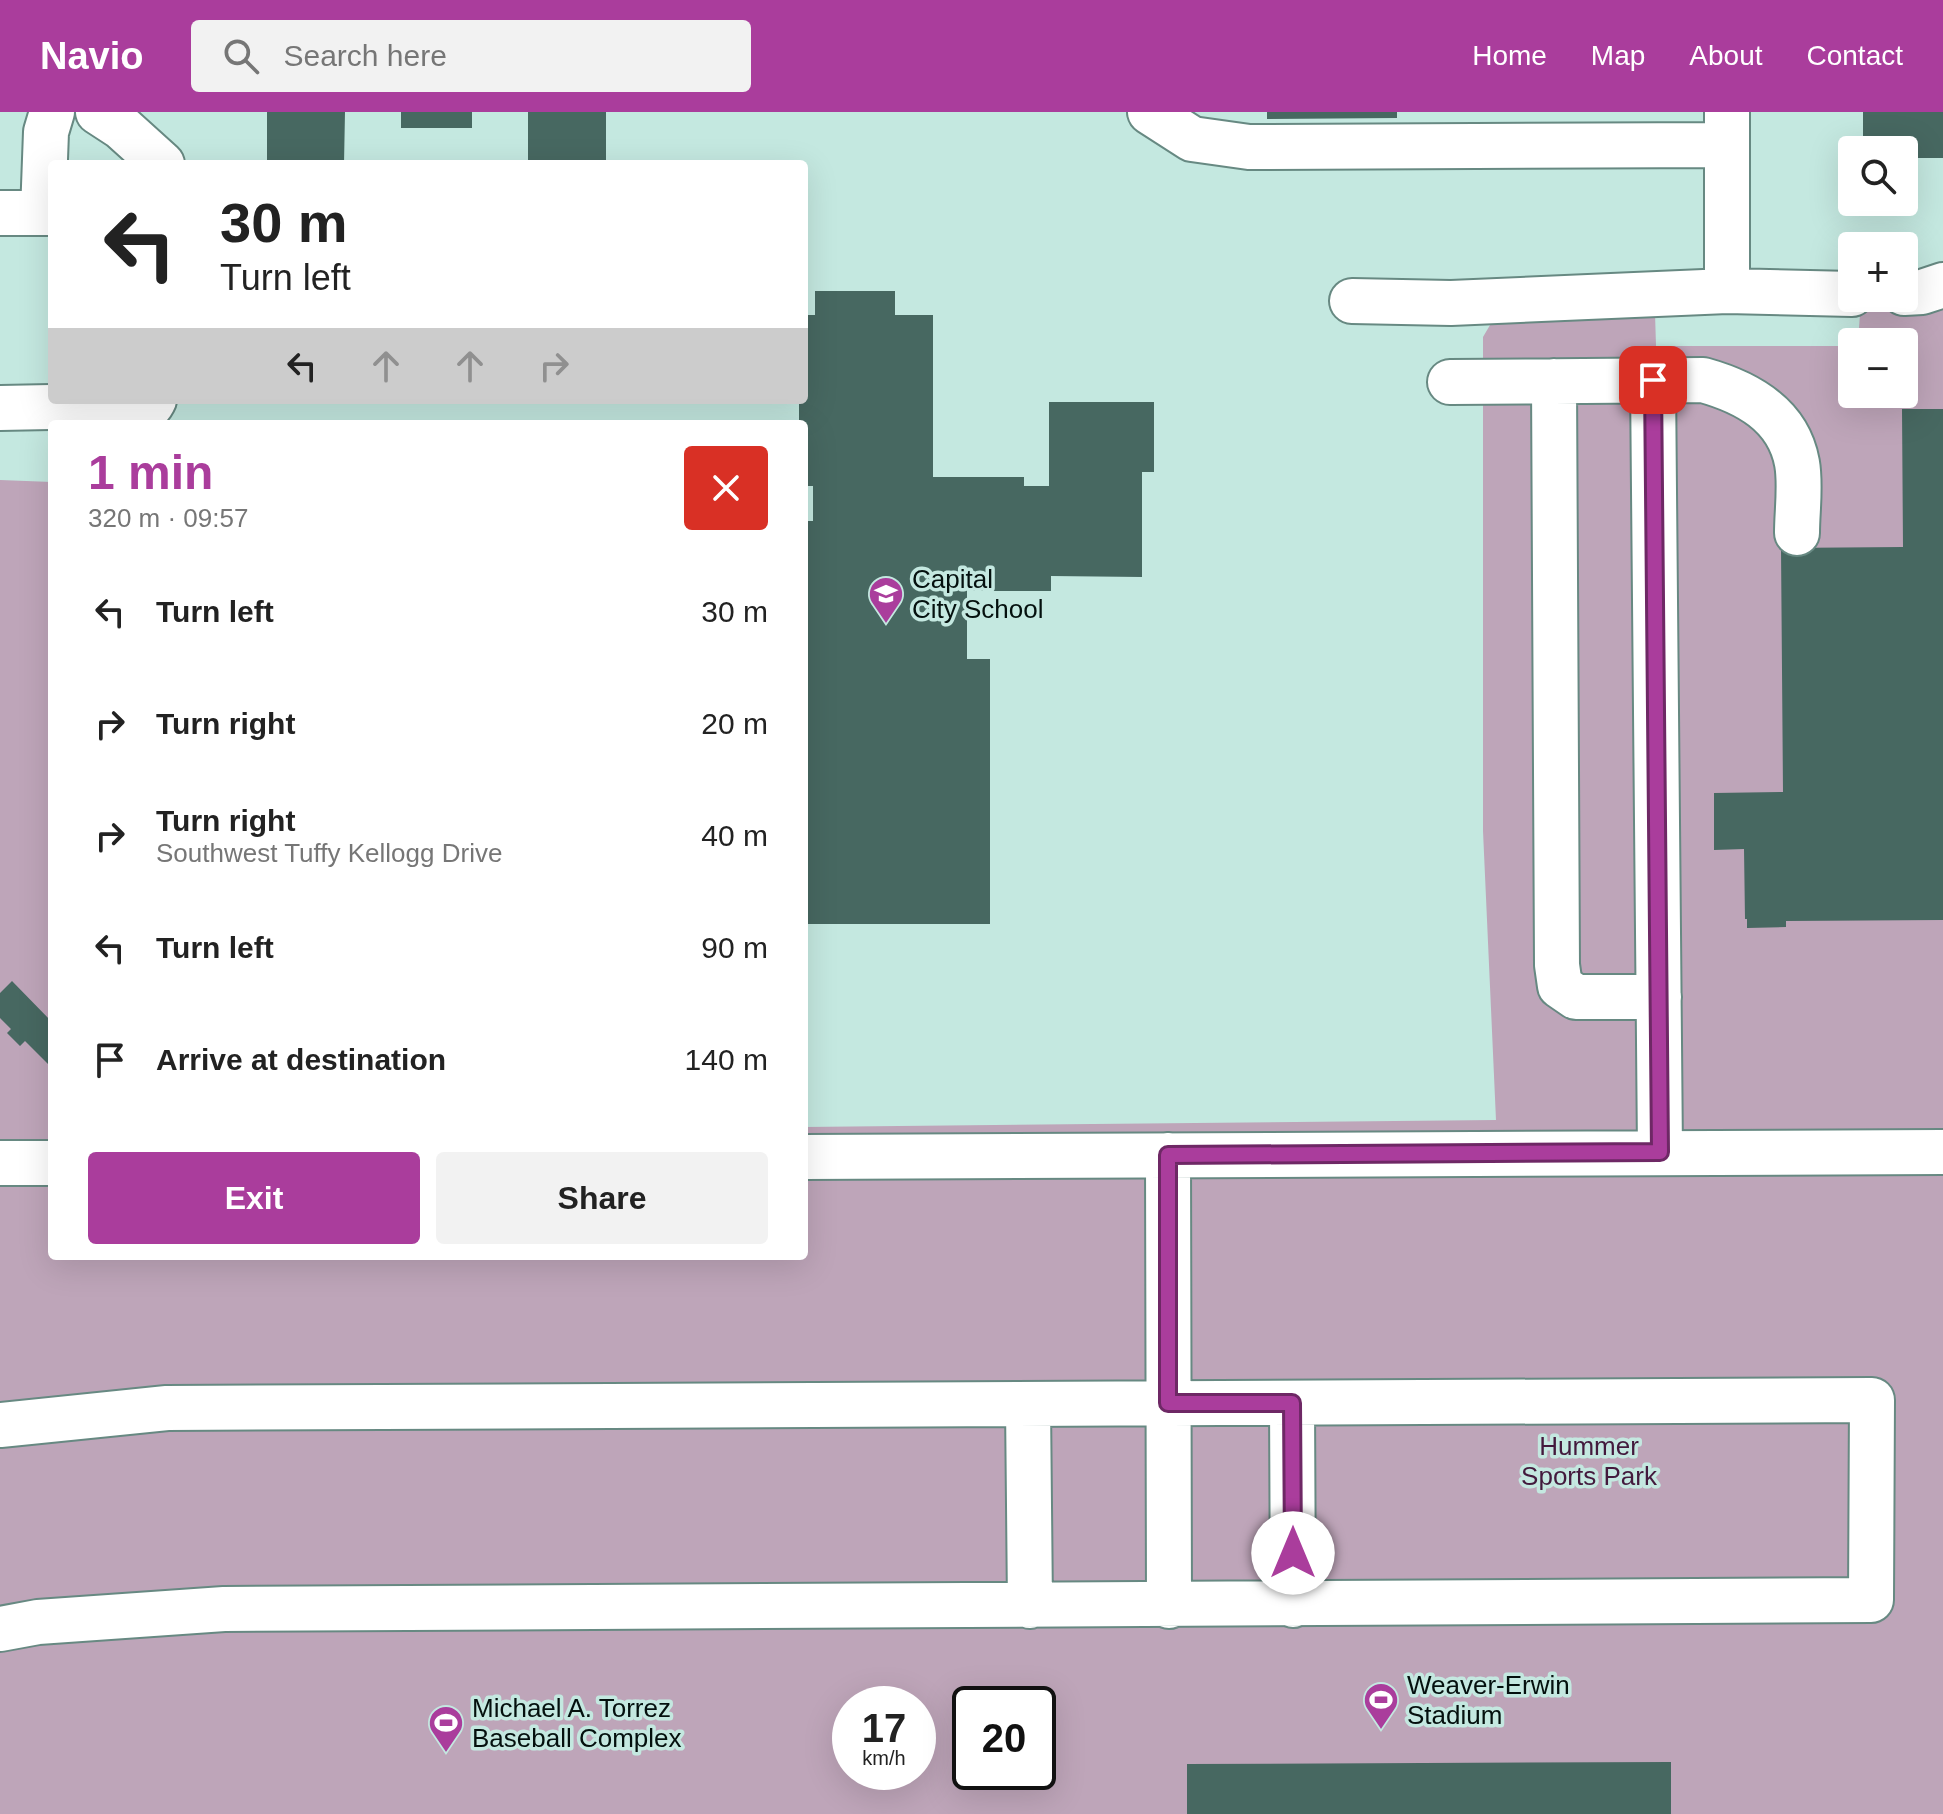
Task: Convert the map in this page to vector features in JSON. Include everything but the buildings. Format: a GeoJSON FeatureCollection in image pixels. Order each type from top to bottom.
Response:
{"type":"FeatureCollection","features":[{"type":"Feature","properties":{"kind":"street"},"geometry":{"type":"LineString","coordinates":[[0,213],[48,213],[46,132],[52,112]]}},
{"type":"Feature","properties":{"kind":"street"},"geometry":{"type":"LineString","coordinates":[[98,112],[121,127],[158,160]]}},
{"type":"Feature","properties":{"kind":"street"},"geometry":{"type":"LineString","coordinates":[[1150,112],[1192,139],[1249,147],[1727,128],[1727,291]]}},
{"type":"Feature","properties":{"kind":"street"},"geometry":{"type":"LineString","coordinates":[[1918,292],[1943,285]]}},
{"type":"Feature","properties":{"kind":"street"},"geometry":{"type":"LineString","coordinates":[[1352,301],[1451,303],[1727,291],[1838,294]]}},
{"type":"Feature","properties":{"kind":"street"},"geometry":{"type":"LineString","coordinates":[[1653,380],[1660,1152]]}},
{"type":"Feature","properties":{"kind":"street"},"geometry":{"type":"LineString","coordinates":[[1450,382],[1703,380],[1734,389],[1763,406],[1787,435],[1797,463],[1797,533]]}},
{"type":"Feature","properties":{"kind":"street"},"geometry":{"type":"LineString","coordinates":[[1554,381],[1557,949],[1560,986],[1576,997],[1659,997]]}},
{"type":"Feature","properties":{"kind":"street"},"geometry":{"type":"LineString","coordinates":[[0,408],[152,404]]}},
{"type":"Feature","properties":{"kind":"street"},"geometry":{"type":"LineString","coordinates":[[808,1157],[1943,1152]]}},
{"type":"Feature","properties":{"kind":"street"},"geometry":{"type":"LineString","coordinates":[[1168,1155],[1169,1606]]}},
{"type":"Feature","properties":{"kind":"street"},"geometry":{"type":"LineString","coordinates":[[0,1163],[48,1163]]}},
{"type":"Feature","properties":{"kind":"street"},"geometry":{"type":"LineString","coordinates":[[0,1425],[167,1408],[1872,1400],[1871,1600],[224,1609],[67,1620],[0,1629]]}},
{"type":"Feature","properties":{"kind":"street"},"geometry":{"type":"LineString","coordinates":[[1292,1403],[1293,1605]]}},
{"type":"Feature","properties":{"kind":"street"},"geometry":{"type":"LineString","coordinates":[[1028,1404],[1030,1606]]}},
{"type":"Feature","properties":{"kind":"green space","name":"Hummer Sports Park"},"geometry":{"type":"Polygon","coordinates":[[[1943,305],[1943,1814],[0,1814],[0,480],[48,482],[48,1260],[808,1260],[808,1127],[1496,1120],[1483,831],[1483,337],[1493,320],[1655,313],[1656,346],[1838,346],[1838,408],[1918,408],[1918,328],[1859,328],[1860,314],[1918,312],[1943,305]]]}},
{"type":"Feature","properties":{"kind":"place","name":"Capital City School"},"geometry":{"type":"Point","coordinates":[886,625]}},
{"type":"Feature","properties":{"kind":"place","name":"Weaver-Erwin Stadium"},"geometry":{"type":"Point","coordinates":[1381,1731]}},
{"type":"Feature","properties":{"kind":"place","name":"Michael A. Torrez Baseball Complex"},"geometry":{"type":"Point","coordinates":[446,1754]}},
{"type":"Feature","properties":{"kind":"route"},"geometry":{"type":"LineString","coordinates":[[1293,1553],[1292,1403],[1168,1403],[1168,1155],[1660,1152],[1653,380]]}}]}
